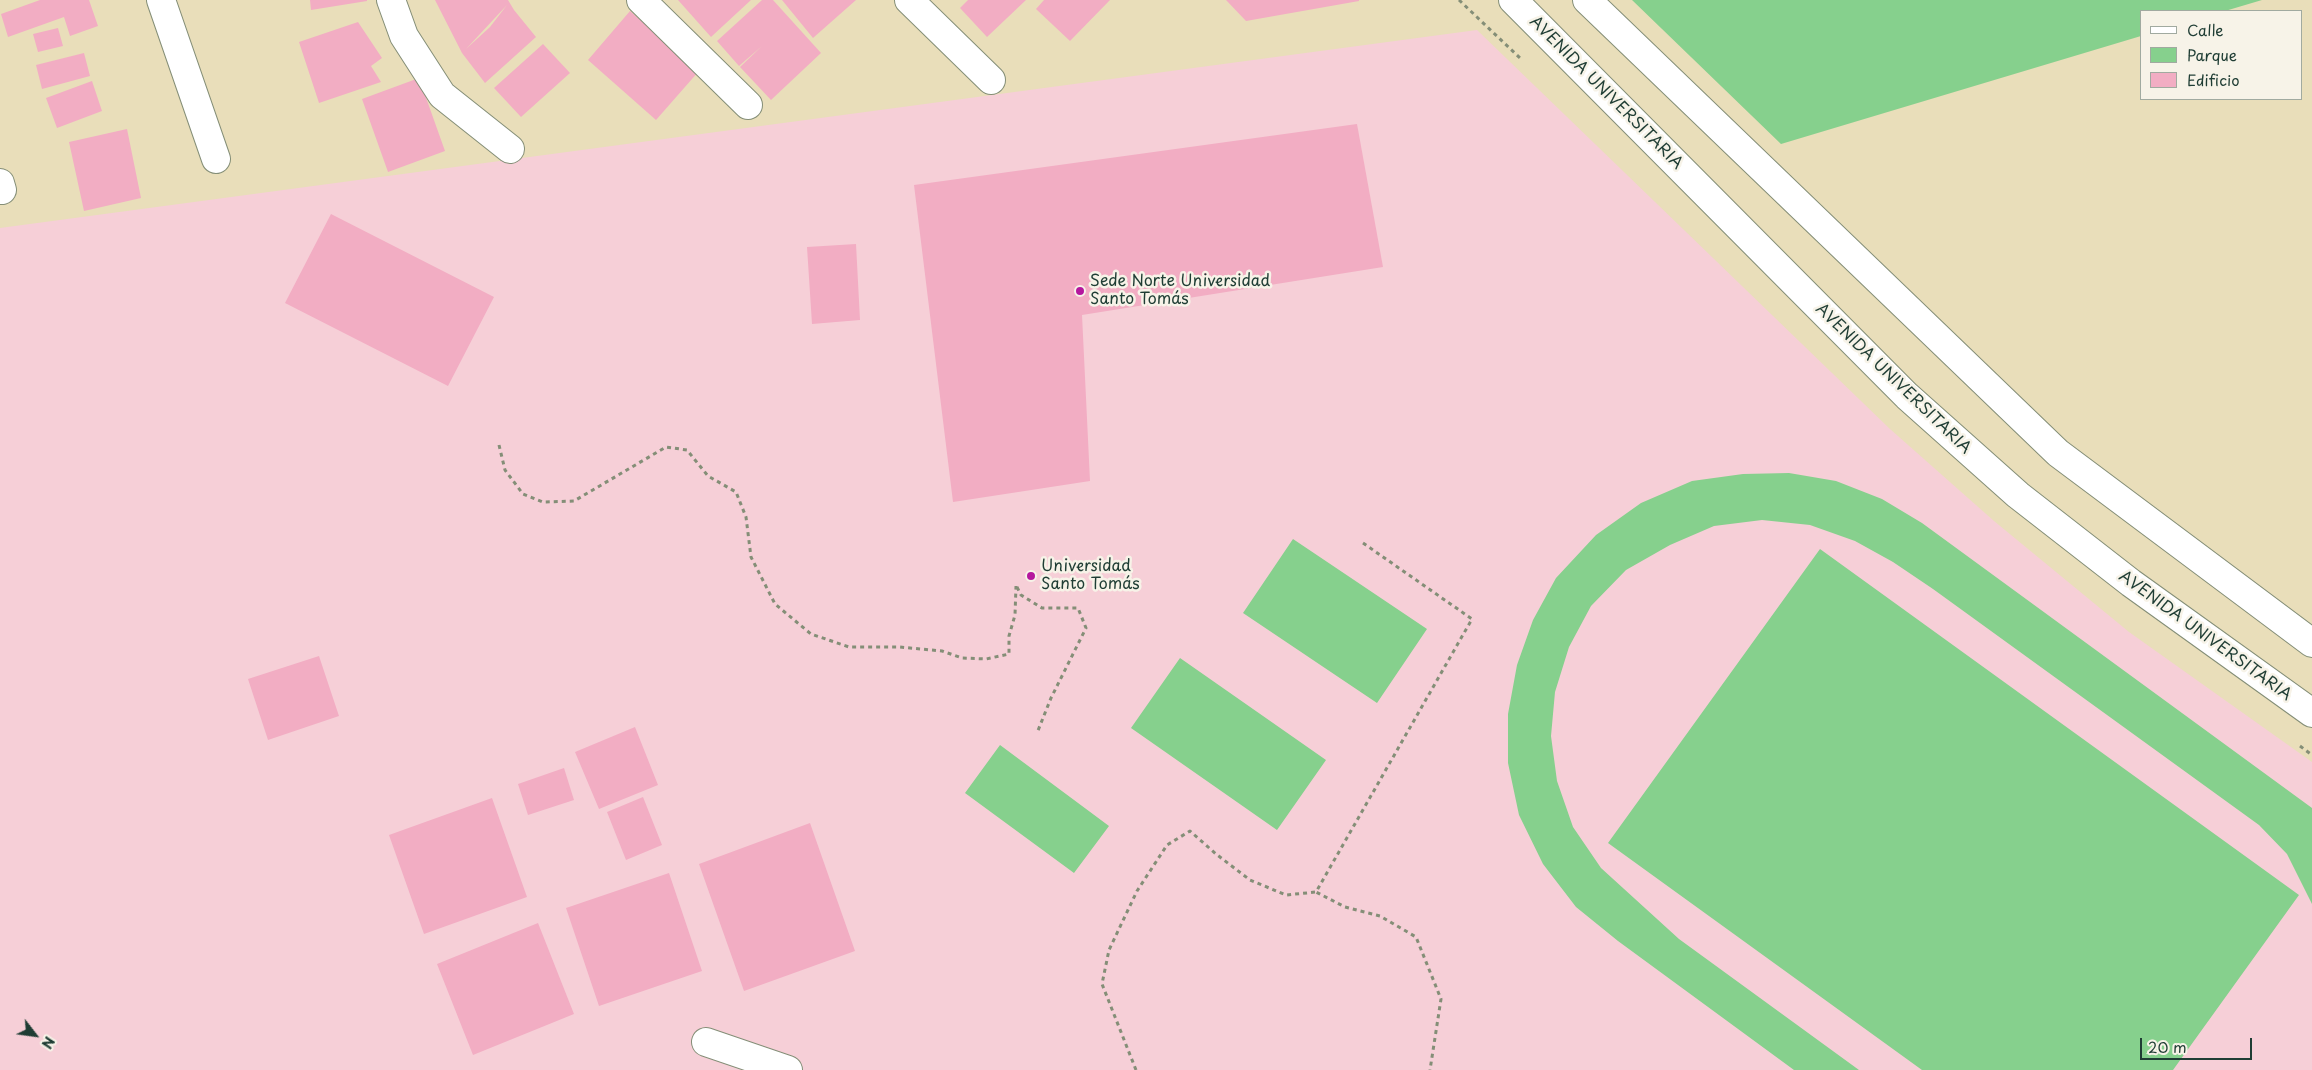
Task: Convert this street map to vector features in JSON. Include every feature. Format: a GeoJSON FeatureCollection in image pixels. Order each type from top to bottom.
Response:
{"type":"FeatureCollection","features":[{"type":"Feature","properties":{"kind":"main road"},"geometry":{"type":"LineString","coordinates":[[161,0],[216,159]]}},
{"type":"Feature","properties":{"kind":"main road"},"geometry":{"type":"LineString","coordinates":[[391,0],[404,36],[442,95],[510,149]]}},
{"type":"Feature","properties":{"kind":"main road"},"geometry":{"type":"LineString","coordinates":[[641,0],[748,105]]}},
{"type":"Feature","properties":{"kind":"main road"},"geometry":{"type":"LineString","coordinates":[[909,0],[991,80]]}},
{"type":"Feature","properties":{"kind":"main road","name":"AVENIDA UNIVERSITARIA"},"geometry":{"type":"LineString","coordinates":[[1513,0],[1907,396],[2018,495],[2131,583],[2312,713]]}},
{"type":"Feature","properties":{"kind":"main road"},"geometry":{"type":"LineString","coordinates":[[1587,0],[2058,453],[2312,643]]}},
{"type":"Feature","properties":{"kind":"main road"},"geometry":{"type":"LineString","coordinates":[[706,1042],[788,1070]]}},
{"type":"Feature","properties":{"kind":"path"},"geometry":{"type":"LineString","coordinates":[[500,445],[505,470],[523,494],[544,502],[574,501],[666,447],[687,450],[708,476],[736,492],[746,518],[751,557],[775,604],[811,634],[849,647],[900,647],[942,651],[962,658],[986,659],[1009,654],[1009,636],[1015,615],[1016,586],[1021,595],[1042,608],[1078,608],[1086,628],[1051,698],[1037,733]]}},
{"type":"Feature","properties":{"kind":"path"},"geometry":{"type":"LineString","coordinates":[[1316,892],[1472,619],[1363,543]]}},
{"type":"Feature","properties":{"kind":"path"},"geometry":{"type":"LineString","coordinates":[[1136,1070],[1102,984],[1109,950],[1137,891],[1167,845],[1190,831],[1250,880],[1286,895],[1316,892],[1345,907],[1380,916],[1416,937],[1441,999],[1430,1070]]}},
{"type":"Feature","properties":{"kind":"shaded area","name":"Universidad Santo Tomás"},"geometry":{"type":"Polygon","coordinates":[[[1477,30],[1890,429],[1994,521],[2129,632],[2312,762],[2312,1070],[0,1070],[0,228],[1477,30]]]}},
{"type":"Feature","properties":{"kind":"green space"},"geometry":{"type":"Polygon","coordinates":[[[1632,0],[2262,0],[2228,10],[2140,10],[2140,36],[1781,144],[1632,0]]]}},
{"type":"Feature","properties":{"kind":"green space"},"geometry":{"type":"Polygon","coordinates":[[[1789,473],[1836,481],[1882,499],[1922,523],[2312,808],[2312,904],[2287,854],[2259,825],[1933,589],[1893,562],[1855,541],[1810,525],[1762,520],[1714,526],[1670,545],[1626,570],[1591,606],[1569,647],[1555,692],[1551,736],[1557,781],[1573,827],[1601,868],[1679,939],[1859,1070],[1794,1070],[1618,941],[1576,907],[1543,864],[1519,815],[1508,763],[1508,714],[1517,665],[1533,620],[1556,578],[1596,535],[1641,503],[1692,481],[1743,474],[1789,473]]]}},
{"type":"Feature","properties":{"kind":"green space"},"geometry":{"type":"Polygon","coordinates":[[[1293,539],[1427,629],[1377,703],[1243,613],[1293,539]]]}},
{"type":"Feature","properties":{"kind":"green space"},"geometry":{"type":"Polygon","coordinates":[[[1820,549],[2299,895],[2173,1070],[1922,1070],[1608,843],[1820,549]]]}},
{"type":"Feature","properties":{"kind":"green space"},"geometry":{"type":"Polygon","coordinates":[[[1180,658],[1326,760],[1277,830],[1131,728],[1180,658]]]}},
{"type":"Feature","properties":{"kind":"green space"},"geometry":{"type":"Polygon","coordinates":[[[1000,745],[1109,826],[1074,873],[965,793],[1000,745]]]}},
{"type":"Feature","properties":{"kind":"building"},"geometry":{"type":"Polygon","coordinates":[[[40,0],[89,0],[98,26],[70,36],[64,17],[8,37],[1,14],[40,0]]]}},
{"type":"Feature","properties":{"kind":"building"},"geometry":{"type":"Polygon","coordinates":[[[310,0],[367,0],[367,1],[311,10],[310,0]]]}},
{"type":"Feature","properties":{"kind":"building"},"geometry":{"type":"Polygon","coordinates":[[[435,0],[508,0],[536,37],[485,83],[462,53],[435,0]],[[507,5],[466,49],[490,27],[507,5]]]}},
{"type":"Feature","properties":{"kind":"building"},"geometry":{"type":"Polygon","coordinates":[[[678,0],[751,0],[711,37],[678,0]]]}},
{"type":"Feature","properties":{"kind":"building"},"geometry":{"type":"Polygon","coordinates":[[[762,0],[773,0],[821,53],[771,100],[740,67],[762,46],[739,66],[717,41],[762,0]]]}},
{"type":"Feature","properties":{"kind":"building"},"geometry":{"type":"Polygon","coordinates":[[[782,0],[856,0],[813,38],[782,0]]]}},
{"type":"Feature","properties":{"kind":"building"},"geometry":{"type":"Polygon","coordinates":[[[968,0],[1026,0],[987,37],[960,8],[968,0]]]}},
{"type":"Feature","properties":{"kind":"building"},"geometry":{"type":"Polygon","coordinates":[[[1044,0],[1110,0],[1070,41],[1036,9],[1044,0]]]}},
{"type":"Feature","properties":{"kind":"building"},"geometry":{"type":"Polygon","coordinates":[[[1226,0],[1359,0],[1359,1],[1246,21],[1226,0]]]}},
{"type":"Feature","properties":{"kind":"building"},"geometry":{"type":"Polygon","coordinates":[[[630,11],[699,71],[656,120],[588,60],[630,11]]]}},
{"type":"Feature","properties":{"kind":"building"},"geometry":{"type":"Polygon","coordinates":[[[358,22],[382,58],[371,66],[381,82],[319,103],[299,42],[358,22]]]}},
{"type":"Feature","properties":{"kind":"building"},"geometry":{"type":"Polygon","coordinates":[[[58,28],[63,46],[38,52],[33,34],[58,28]]]}},
{"type":"Feature","properties":{"kind":"building"},"geometry":{"type":"Polygon","coordinates":[[[543,44],[570,73],[521,117],[494,88],[543,44]]]}},
{"type":"Feature","properties":{"kind":"building"},"geometry":{"type":"Polygon","coordinates":[[[84,53],[90,76],[42,89],[36,65],[84,53]]]}},
{"type":"Feature","properties":{"kind":"building"},"geometry":{"type":"Polygon","coordinates":[[[419,78],[445,151],[388,172],[362,99],[419,78]]]}},
{"type":"Feature","properties":{"kind":"building"},"geometry":{"type":"Polygon","coordinates":[[[92,81],[102,111],[57,128],[46,98],[92,81]]]}},
{"type":"Feature","properties":{"kind":"building","name":"Sede Norte Universidad Santo Tomás"},"geometry":{"type":"Polygon","coordinates":[[[1357,124],[1383,267],[1082,315],[1090,481],[953,502],[914,185],[1357,124]]]}},
{"type":"Feature","properties":{"kind":"building"},"geometry":{"type":"Polygon","coordinates":[[[127,129],[141,198],[84,211],[69,142],[127,129]]]}},
{"type":"Feature","properties":{"kind":"building"},"geometry":{"type":"Polygon","coordinates":[[[331,214],[494,297],[448,386],[285,303],[331,214]]]}},
{"type":"Feature","properties":{"kind":"building"},"geometry":{"type":"Polygon","coordinates":[[[856,244],[860,320],[812,324],[807,247],[856,244]]]}},
{"type":"Feature","properties":{"kind":"building"},"geometry":{"type":"Polygon","coordinates":[[[319,656],[339,716],[268,740],[248,679],[319,656]]]}},
{"type":"Feature","properties":{"kind":"building"},"geometry":{"type":"Polygon","coordinates":[[[635,727],[658,785],[599,809],[575,752],[635,727]]]}},
{"type":"Feature","properties":{"kind":"building"},"geometry":{"type":"Polygon","coordinates":[[[564,768],[574,800],[528,815],[518,784],[564,768]]]}},
{"type":"Feature","properties":{"kind":"building"},"geometry":{"type":"Polygon","coordinates":[[[643,797],[662,845],[626,860],[607,812],[643,797]]]}},
{"type":"Feature","properties":{"kind":"building"},"geometry":{"type":"Polygon","coordinates":[[[492,798],[527,897],[424,934],[389,835],[492,798]]]}},
{"type":"Feature","properties":{"kind":"building"},"geometry":{"type":"Polygon","coordinates":[[[810,823],[855,951],[744,991],[699,864],[810,823]]]}},
{"type":"Feature","properties":{"kind":"building"},"geometry":{"type":"Polygon","coordinates":[[[669,873],[702,971],[599,1006],[566,908],[669,873]]]}},
{"type":"Feature","properties":{"kind":"building"},"geometry":{"type":"Polygon","coordinates":[[[538,923],[574,1014],[473,1055],[437,964],[538,923]]]}},
{"type":"Feature","properties":{"kind":"place","name":"Sede Norte Universidad Santo Tomás"},"geometry":{"type":"Point","coordinates":[1080,291]}},
{"type":"Feature","properties":{"kind":"place","name":"Universidad Santo Tomás"},"geometry":{"type":"Point","coordinates":[1031,576]}}]}
